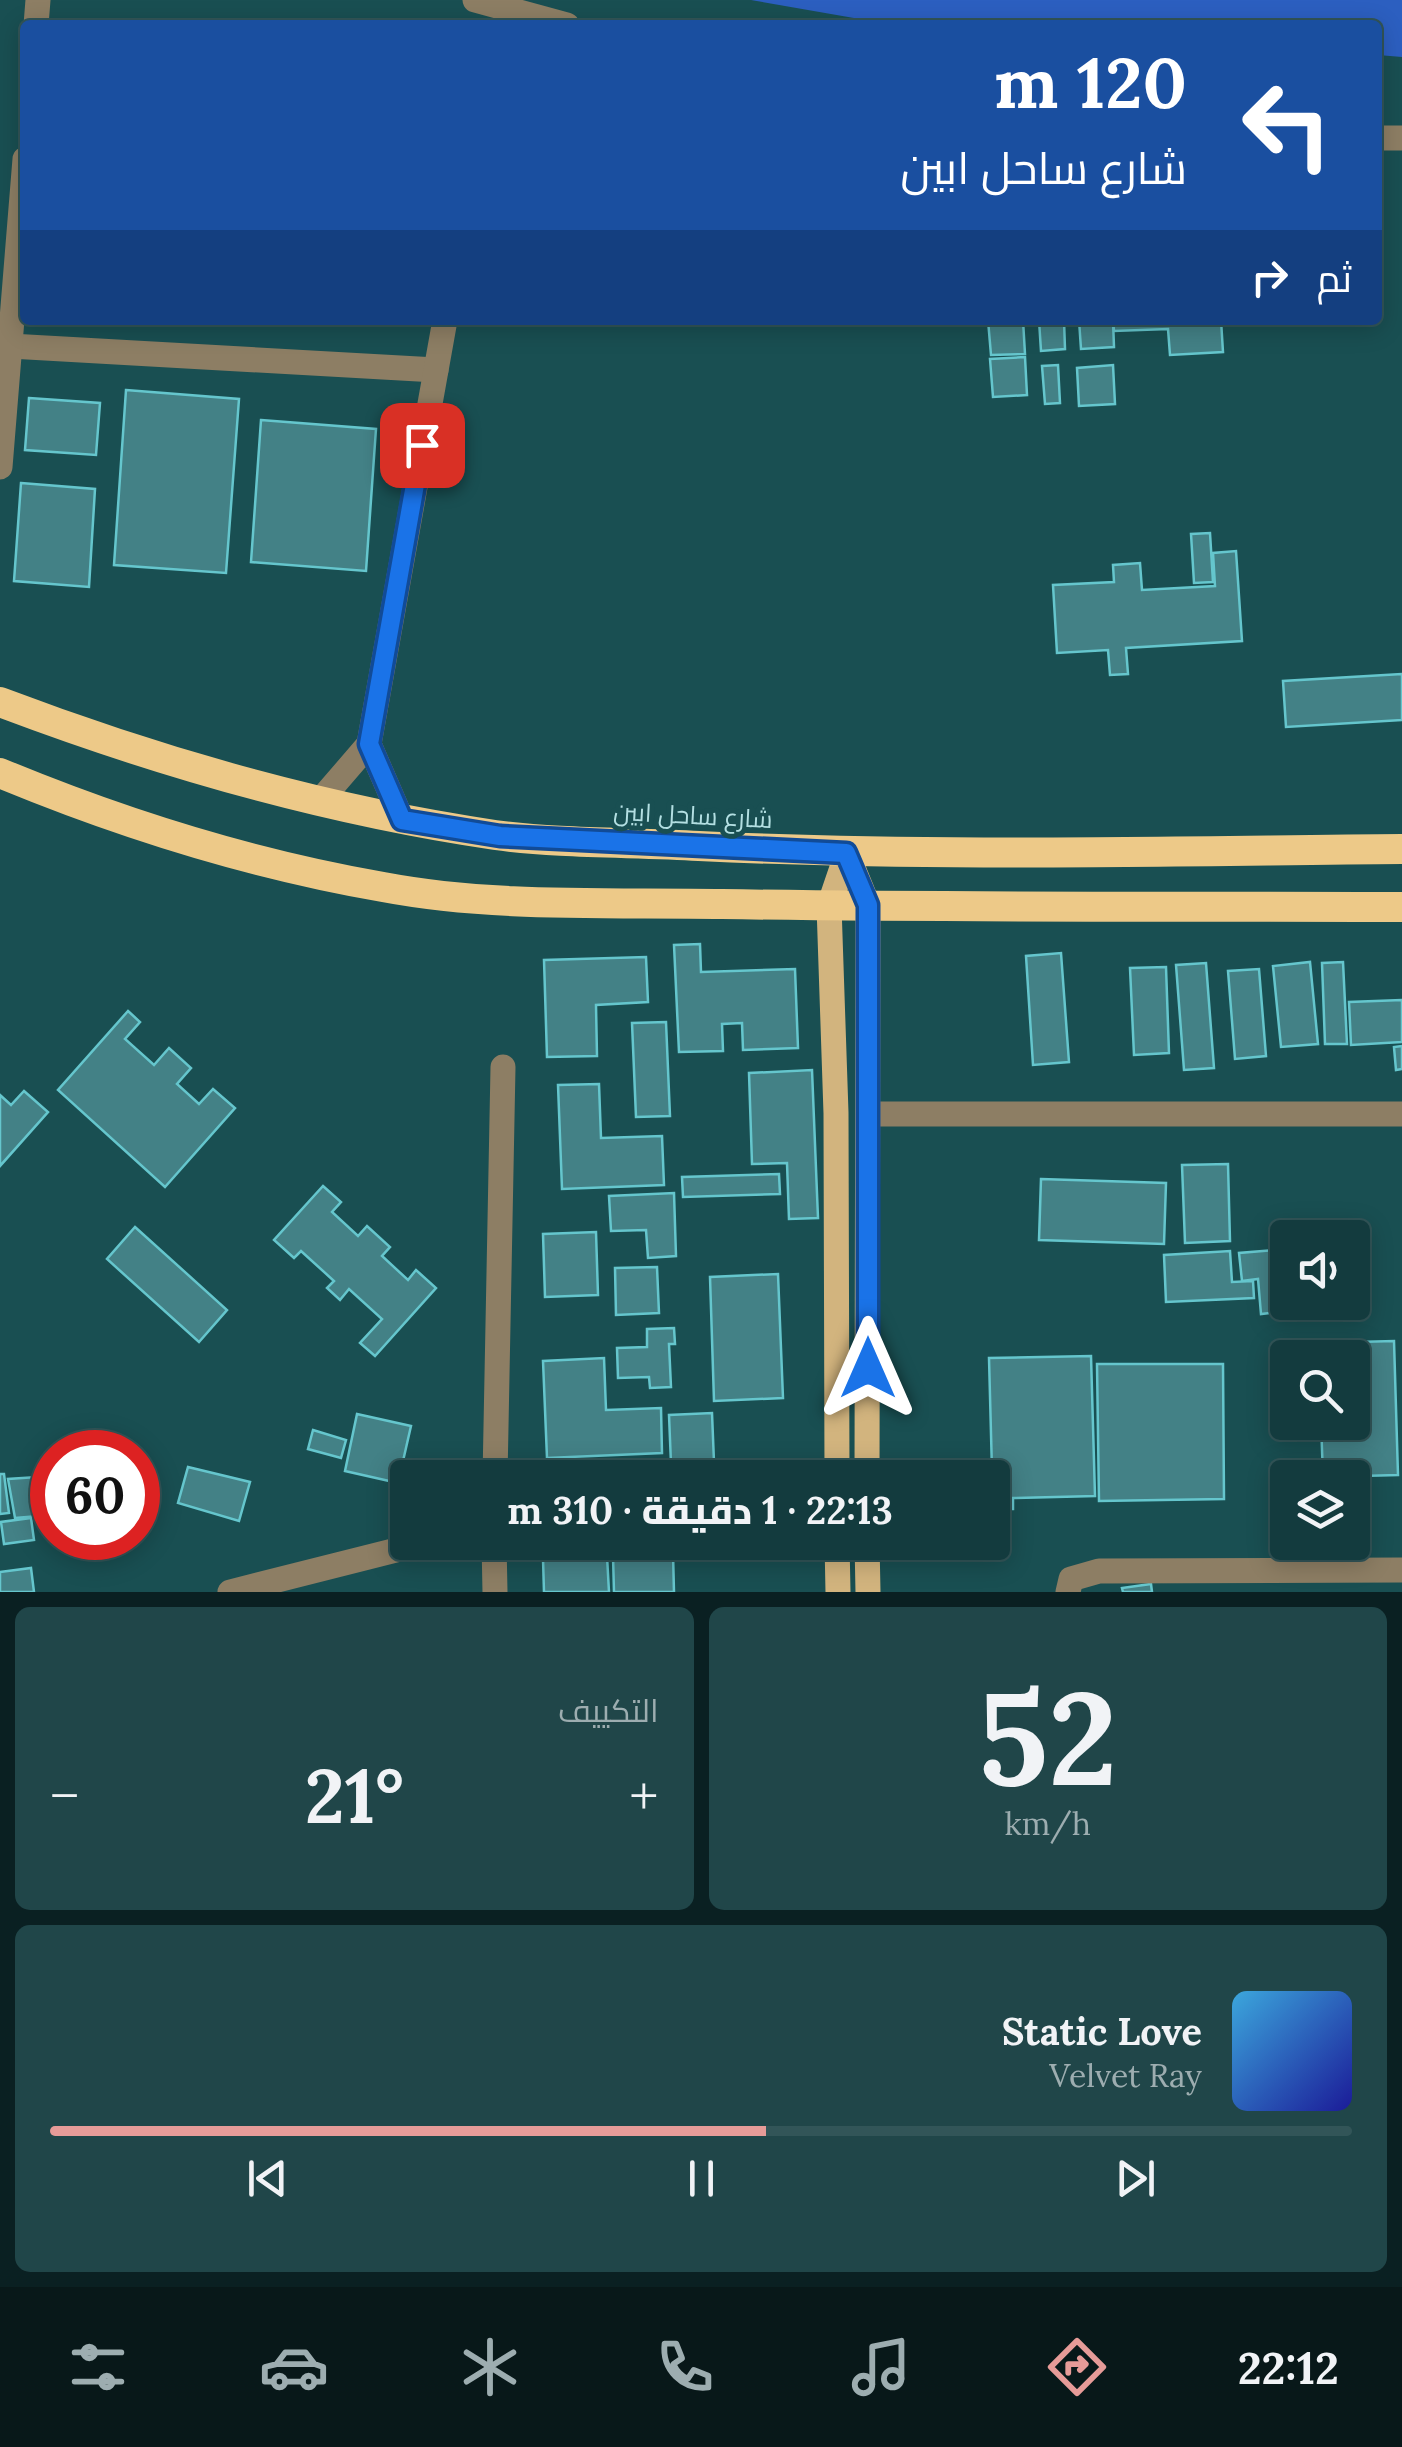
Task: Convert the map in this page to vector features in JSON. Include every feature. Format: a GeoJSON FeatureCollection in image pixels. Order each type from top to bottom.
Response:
{"type":"FeatureCollection","features":[{"type":"Feature","properties":{"kind":"highway","name":"شارع ساحل ابين"},"geometry":{"type":"LineString","coordinates":[[0,702],[106,742],[233,781],[402,820],[500,836],[846,853],[1402,849]]}},
{"type":"Feature","properties":{"kind":"highway"},"geometry":{"type":"LineString","coordinates":[[0,772],[88,810],[263,862],[385,888],[487,900],[829,906],[1402,907]]}},
{"type":"Feature","properties":{"kind":"main road"},"geometry":{"type":"LineString","coordinates":[[837,1460],[836,1112],[829,906],[846,853]]}},
{"type":"Feature","properties":{"kind":"main road"},"geometry":{"type":"LineString","coordinates":[[846,853],[868,905],[867,1460]]}},
{"type":"Feature","properties":{"kind":"main road"},"geometry":{"type":"LineString","coordinates":[[836,1112],[869,1114]]}},
{"type":"Feature","properties":{"kind":"main road"},"geometry":{"type":"LineString","coordinates":[[837,1560],[838,1592]]}},
{"type":"Feature","properties":{"kind":"main road"},"geometry":{"type":"LineString","coordinates":[[867,1560],[868,1592]]}},
{"type":"Feature","properties":{"kind":"street"},"geometry":{"type":"LineString","coordinates":[[475,0],[501,17]]}},
{"type":"Feature","properties":{"kind":"street"},"geometry":{"type":"LineString","coordinates":[[0,467],[20,221]]}},
{"type":"Feature","properties":{"kind":"street"},"geometry":{"type":"LineString","coordinates":[[319,802],[369,744],[444,325]]}},
{"type":"Feature","properties":{"kind":"street"},"geometry":{"type":"LineString","coordinates":[[10,346],[436,370]]}},
{"type":"Feature","properties":{"kind":"street"},"geometry":{"type":"LineString","coordinates":[[369,744],[402,820]]}},
{"type":"Feature","properties":{"kind":"street"},"geometry":{"type":"LineString","coordinates":[[495,1460],[503,1067]]}},
{"type":"Feature","properties":{"kind":"street"},"geometry":{"type":"LineString","coordinates":[[869,1114],[1402,1114]]}},
{"type":"Feature","properties":{"kind":"street"},"geometry":{"type":"LineString","coordinates":[[230,1592],[390,1552]]}},
{"type":"Feature","properties":{"kind":"street"},"geometry":{"type":"LineString","coordinates":[[494,1560],[494,1592]]}},
{"type":"Feature","properties":{"kind":"street"},"geometry":{"type":"LineString","coordinates":[[1068,1592],[1071,1579],[1099,1571],[1402,1570]]}},
{"type":"Feature","properties":{"kind":"water"},"geometry":{"type":"Polygon","coordinates":[[[751,0],[1402,0],[1402,57],[1382,55],[1382,20],[865,20],[751,0]]]}},
{"type":"Feature","properties":{"kind":"building"},"geometry":{"type":"Polygon","coordinates":[[[988,325],[1023,325],[1025,354],[991,355],[988,325]]]}},
{"type":"Feature","properties":{"kind":"building"},"geometry":{"type":"Polygon","coordinates":[[[1039,325],[1064,325],[1065,349],[1041,351],[1039,325]]]}},
{"type":"Feature","properties":{"kind":"building"},"geometry":{"type":"Polygon","coordinates":[[[1079,325],[1113,325],[1114,347],[1081,349],[1079,325]]]}},
{"type":"Feature","properties":{"kind":"building"},"geometry":{"type":"Polygon","coordinates":[[[1113,325],[1221,325],[1223,352],[1170,355],[1168,329],[1114,331],[1113,325]]]}},
{"type":"Feature","properties":{"kind":"building"},"geometry":{"type":"Polygon","coordinates":[[[1025,357],[1027,395],[993,397],[990,359],[1025,357]]]}},
{"type":"Feature","properties":{"kind":"building"},"geometry":{"type":"Polygon","coordinates":[[[1058,365],[1060,403],[1045,404],[1042,366],[1058,365]]]}},
{"type":"Feature","properties":{"kind":"building"},"geometry":{"type":"Polygon","coordinates":[[[1113,365],[1115,404],[1079,406],[1077,368],[1113,365]]]}},
{"type":"Feature","properties":{"kind":"building"},"geometry":{"type":"Polygon","coordinates":[[[126,390],[239,399],[226,573],[114,565],[126,390]]]}},
{"type":"Feature","properties":{"kind":"building"},"geometry":{"type":"Polygon","coordinates":[[[29,398],[100,403],[96,455],[25,450],[29,398]]]}},
{"type":"Feature","properties":{"kind":"building"},"geometry":{"type":"Polygon","coordinates":[[[261,420],[376,429],[366,571],[251,562],[261,420]]]}},
{"type":"Feature","properties":{"kind":"building"},"geometry":{"type":"Polygon","coordinates":[[[21,483],[95,489],[89,587],[14,581],[21,483]]]}},
{"type":"Feature","properties":{"kind":"building"},"geometry":{"type":"Polygon","coordinates":[[[1210,533],[1213,582],[1194,583],[1191,534],[1210,533]]]}},
{"type":"Feature","properties":{"kind":"building"},"geometry":{"type":"Polygon","coordinates":[[[1236,551],[1242,641],[1126,648],[1128,674],[1110,675],[1108,650],[1057,653],[1053,585],[1114,582],[1113,565],[1140,563],[1142,590],[1215,586],[1213,553],[1236,551]]]}},
{"type":"Feature","properties":{"kind":"building"},"geometry":{"type":"Polygon","coordinates":[[[1402,674],[1402,720],[1286,727],[1283,681],[1402,674]]]}},
{"type":"Feature","properties":{"kind":"building"},"geometry":{"type":"Polygon","coordinates":[[[700,944],[701,972],[795,969],[798,1048],[743,1050],[742,1023],[722,1024],[723,1051],[679,1052],[674,945],[700,944]]]}},
{"type":"Feature","properties":{"kind":"building"},"geometry":{"type":"Polygon","coordinates":[[[1061,953],[1069,1062],[1033,1065],[1026,956],[1061,953]]]}},
{"type":"Feature","properties":{"kind":"building"},"geometry":{"type":"Polygon","coordinates":[[[646,957],[648,1002],[596,1005],[597,1056],[547,1057],[544,960],[646,957]]]}},
{"type":"Feature","properties":{"kind":"building"},"geometry":{"type":"Polygon","coordinates":[[[1310,962],[1318,1044],[1281,1047],[1273,966],[1310,962]]]}},
{"type":"Feature","properties":{"kind":"building"},"geometry":{"type":"Polygon","coordinates":[[[1343,962],[1347,1044],[1325,1044],[1322,963],[1343,962]]]}},
{"type":"Feature","properties":{"kind":"building"},"geometry":{"type":"Polygon","coordinates":[[[1206,963],[1214,1068],[1184,1070],[1176,965],[1206,963]]]}},
{"type":"Feature","properties":{"kind":"building"},"geometry":{"type":"Polygon","coordinates":[[[1166,967],[1169,1053],[1134,1055],[1130,968],[1166,967]]]}},
{"type":"Feature","properties":{"kind":"building"},"geometry":{"type":"Polygon","coordinates":[[[1259,969],[1266,1056],[1235,1059],[1228,971],[1259,969]]]}},
{"type":"Feature","properties":{"kind":"building"},"geometry":{"type":"Polygon","coordinates":[[[1402,1000],[1402,1042],[1351,1045],[1349,1002],[1402,1000]]]}},
{"type":"Feature","properties":{"kind":"building"},"geometry":{"type":"Polygon","coordinates":[[[128,1011],[140,1022],[125,1039],[154,1065],[169,1048],[191,1068],[177,1084],[199,1104],[213,1089],[235,1108],[165,1187],[58,1090],[128,1011]]]}},
{"type":"Feature","properties":{"kind":"building"},"geometry":{"type":"Polygon","coordinates":[[[666,1022],[670,1116],[636,1117],[632,1023],[666,1022]]]}},
{"type":"Feature","properties":{"kind":"building"},"geometry":{"type":"Polygon","coordinates":[[[1402,1046],[1402,1069],[1396,1070],[1394,1047],[1402,1046]]]}},
{"type":"Feature","properties":{"kind":"building"},"geometry":{"type":"Polygon","coordinates":[[[812,1070],[818,1218],[789,1219],[787,1163],[752,1164],[749,1073],[812,1070]]]}},
{"type":"Feature","properties":{"kind":"building"},"geometry":{"type":"Polygon","coordinates":[[[599,1084],[601,1138],[662,1136],[664,1185],[562,1189],[558,1085],[599,1084]]]}},
{"type":"Feature","properties":{"kind":"building"},"geometry":{"type":"Polygon","coordinates":[[[24,1091],[48,1112],[0,1166],[0,1095],[11,1105],[24,1091]]]}},
{"type":"Feature","properties":{"kind":"building"},"geometry":{"type":"Polygon","coordinates":[[[1228,1164],[1230,1241],[1185,1243],[1182,1165],[1228,1164]]]}},
{"type":"Feature","properties":{"kind":"building"},"geometry":{"type":"Polygon","coordinates":[[[779,1174],[780,1194],[683,1197],[682,1177],[779,1174]]]}},
{"type":"Feature","properties":{"kind":"building"},"geometry":{"type":"Polygon","coordinates":[[[1041,1179],[1166,1183],[1164,1244],[1039,1240],[1041,1179]]]}},
{"type":"Feature","properties":{"kind":"building"},"geometry":{"type":"Polygon","coordinates":[[[323,1186],[341,1202],[332,1212],[358,1236],[367,1226],[390,1247],[382,1256],[408,1280],[416,1270],[436,1288],[375,1356],[360,1343],[382,1319],[349,1289],[340,1300],[327,1288],[334,1281],[301,1251],[294,1258],[274,1240],[323,1186]]]}},
{"type":"Feature","properties":{"kind":"building"},"geometry":{"type":"Polygon","coordinates":[[[674,1193],[676,1256],[648,1258],[646,1230],[611,1231],[609,1196],[674,1193]]]}},
{"type":"Feature","properties":{"kind":"building"},"geometry":{"type":"Polygon","coordinates":[[[135,1227],[227,1310],[199,1342],[107,1259],[135,1227]]]}},
{"type":"Feature","properties":{"kind":"building"},"geometry":{"type":"Polygon","coordinates":[[[596,1232],[598,1295],[545,1297],[543,1234],[596,1232]]]}},
{"type":"Feature","properties":{"kind":"building"},"geometry":{"type":"Polygon","coordinates":[[[1270,1250],[1270,1313],[1261,1314],[1258,1279],[1242,1281],[1239,1253],[1270,1250]]]}},
{"type":"Feature","properties":{"kind":"building"},"geometry":{"type":"Polygon","coordinates":[[[1230,1251],[1232,1282],[1253,1281],[1254,1298],[1166,1302],[1164,1255],[1230,1251]]]}},
{"type":"Feature","properties":{"kind":"building"},"geometry":{"type":"Polygon","coordinates":[[[657,1267],[659,1313],[616,1315],[615,1268],[657,1267]]]}},
{"type":"Feature","properties":{"kind":"building"},"geometry":{"type":"Polygon","coordinates":[[[778,1274],[783,1398],[714,1401],[710,1277],[778,1274]]]}},
{"type":"Feature","properties":{"kind":"building"},"geometry":{"type":"Polygon","coordinates":[[[674,1328],[675,1344],[669,1344],[671,1387],[650,1388],[649,1377],[618,1378],[617,1348],[647,1347],[647,1329],[674,1328]]]}},
{"type":"Feature","properties":{"kind":"building"},"geometry":{"type":"Polygon","coordinates":[[[1394,1341],[1398,1475],[1370,1476],[1370,1460],[1322,1460],[1322,1440],[1370,1440],[1370,1342],[1394,1341]]]}},
{"type":"Feature","properties":{"kind":"building"},"geometry":{"type":"Polygon","coordinates":[[[1091,1356],[1095,1496],[1013,1498],[1010,1509],[1010,1460],[992,1460],[989,1358],[1091,1356]]]}},
{"type":"Feature","properties":{"kind":"building"},"geometry":{"type":"Polygon","coordinates":[[[604,1358],[606,1410],[661,1408],[662,1453],[547,1458],[543,1361],[604,1358]]]}},
{"type":"Feature","properties":{"kind":"building"},"geometry":{"type":"Polygon","coordinates":[[[1097,1364],[1223,1364],[1224,1499],[1099,1501],[1097,1364]]]}},
{"type":"Feature","properties":{"kind":"building"},"geometry":{"type":"Polygon","coordinates":[[[712,1413],[714,1460],[671,1460],[669,1415],[712,1413]]]}},
{"type":"Feature","properties":{"kind":"building"},"geometry":{"type":"Polygon","coordinates":[[[357,1414],[411,1426],[403,1460],[390,1460],[390,1481],[345,1471],[357,1414]]]}},
{"type":"Feature","properties":{"kind":"building"},"geometry":{"type":"Polygon","coordinates":[[[313,1430],[346,1440],[341,1458],[308,1449],[313,1430]]]}},
{"type":"Feature","properties":{"kind":"building"},"geometry":{"type":"Polygon","coordinates":[[[188,1467],[250,1482],[239,1521],[178,1503],[188,1467]]]}},
{"type":"Feature","properties":{"kind":"building"},"geometry":{"type":"Polygon","coordinates":[[[0,1474],[4,1474],[9,1513],[0,1514],[0,1474]]]}},
{"type":"Feature","properties":{"kind":"building"},"geometry":{"type":"Polygon","coordinates":[[[30,1477],[30,1517],[15,1518],[8,1479],[30,1477]]]}},
{"type":"Feature","properties":{"kind":"building"},"geometry":{"type":"Polygon","coordinates":[[[30,1518],[30,1541],[4,1544],[1,1522],[30,1518]]]}},
{"type":"Feature","properties":{"kind":"building"},"geometry":{"type":"Polygon","coordinates":[[[543,1560],[607,1560],[609,1592],[544,1592],[543,1560]]]}},
{"type":"Feature","properties":{"kind":"building"},"geometry":{"type":"Polygon","coordinates":[[[613,1560],[673,1560],[674,1592],[614,1592],[613,1560]]]}},
{"type":"Feature","properties":{"kind":"building"},"geometry":{"type":"Polygon","coordinates":[[[31,1568],[34,1592],[0,1592],[0,1572],[31,1568]]]}},
{"type":"Feature","properties":{"kind":"building"},"geometry":{"type":"Polygon","coordinates":[[[1151,1584],[1152,1592],[1123,1592],[1122,1588],[1151,1584]]]}},
{"type":"Feature","properties":{"kind":"route"},"geometry":{"type":"LineString","coordinates":[[422,445],[369,744],[402,820],[500,836],[846,853],[868,905],[868,1368]]}}]}
